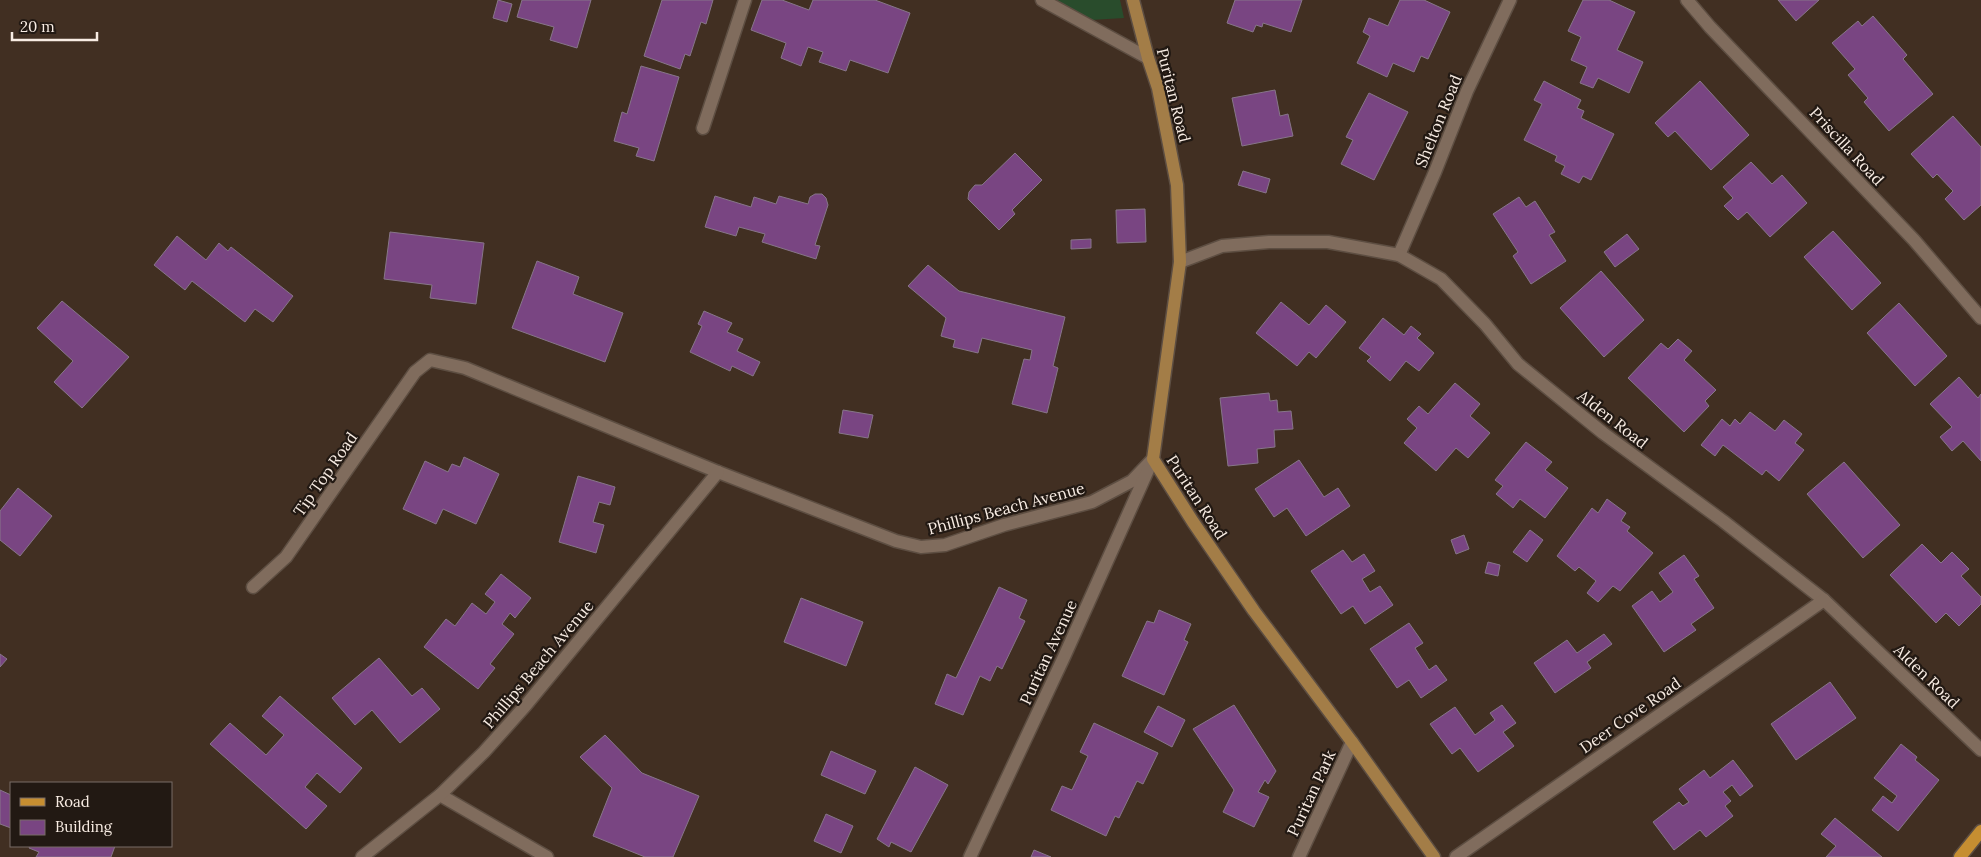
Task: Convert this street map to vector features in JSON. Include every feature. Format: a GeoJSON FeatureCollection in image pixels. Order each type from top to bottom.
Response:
{"type":"FeatureCollection","features":[{"type":"Feature","properties":{"kind":"main road"},"geometry":{"type":"LineString","coordinates":[[1960,857],[1981,830]]}},
{"type":"Feature","properties":{"kind":"street"},"geometry":{"type":"LineString","coordinates":[[703,128],[745,0]]}},
{"type":"Feature","properties":{"kind":"street"},"geometry":{"type":"LineString","coordinates":[[1042,0],[1148,58]]}},
{"type":"Feature","properties":{"kind":"street","name":"Puritan Road"},"geometry":{"type":"LineString","coordinates":[[1133,0],[1158,88],[1177,185],[1180,262],[1153,459],[1193,522],[1254,611],[1352,742],[1434,857]]}},
{"type":"Feature","properties":{"kind":"street","name":"Shelton Road"},"geometry":{"type":"LineString","coordinates":[[1399,255],[1467,91],[1510,0]]}},
{"type":"Feature","properties":{"kind":"street","name":"Priscilla Road"},"geometry":{"type":"LineString","coordinates":[[1686,0],[1914,240],[1981,318]]}},
{"type":"Feature","properties":{"kind":"street","name":"Alden Road"},"geometry":{"type":"LineString","coordinates":[[1180,262],[1222,246],[1269,242],[1328,242],[1399,255],[1441,279],[1485,324],[1518,364],[1588,420],[1723,521],[1824,600],[1981,750]]}},
{"type":"Feature","properties":{"kind":"street","name":"Phillips Beach Avenue"},"geometry":{"type":"LineString","coordinates":[[415,372],[430,360],[465,368],[718,472],[896,542],[922,547],[945,545],[1004,525],[1092,502],[1132,481],[1153,459]]}},
{"type":"Feature","properties":{"kind":"street","name":"Tip Top Road"},"geometry":{"type":"LineString","coordinates":[[253,587],[286,557],[415,372]]}},
{"type":"Feature","properties":{"kind":"street","name":"Puritan Avenue"},"geometry":{"type":"LineString","coordinates":[[970,857],[1153,459]]}},
{"type":"Feature","properties":{"kind":"street","name":"Phillips Beach Avenue"},"geometry":{"type":"LineString","coordinates":[[362,857],[440,795],[484,752],[718,472]]}},
{"type":"Feature","properties":{"kind":"street","name":"Deer Cove Road"},"geometry":{"type":"LineString","coordinates":[[1456,857],[1824,600]]}},
{"type":"Feature","properties":{"kind":"street","name":"Puritan Park"},"geometry":{"type":"LineString","coordinates":[[1299,857],[1352,742]]}},
{"type":"Feature","properties":{"kind":"street"},"geometry":{"type":"LineString","coordinates":[[440,795],[547,857]]}},
{"type":"Feature","properties":{"kind":"green space"},"geometry":{"type":"Polygon","coordinates":[[[1055,0],[1120,0],[1124,18],[1091,20],[1055,0]]]}},
{"type":"Feature","properties":{"kind":"building"},"geometry":{"type":"Polygon","coordinates":[[[498,0],[512,4],[507,22],[493,18],[498,0]]]}},
{"type":"Feature","properties":{"kind":"building"},"geometry":{"type":"Polygon","coordinates":[[[522,0],[591,0],[577,48],[550,40],[554,27],[517,17],[522,0]]]}},
{"type":"Feature","properties":{"kind":"building"},"geometry":{"type":"Polygon","coordinates":[[[662,0],[713,0],[706,24],[701,22],[690,56],[685,54],[680,69],[644,56],[662,0]]]}},
{"type":"Feature","properties":{"kind":"building"},"geometry":{"type":"Polygon","coordinates":[[[762,0],[782,0],[809,10],[813,0],[875,0],[910,13],[888,73],[850,60],[846,71],[819,62],[823,52],[808,47],[801,66],[781,58],[786,43],[751,30],[762,0]]]}},
{"type":"Feature","properties":{"kind":"building"},"geometry":{"type":"Polygon","coordinates":[[[1235,0],[1302,0],[1291,32],[1263,23],[1262,27],[1256,25],[1253,32],[1227,23],[1235,0]]]}},
{"type":"Feature","properties":{"kind":"building"},"geometry":{"type":"Polygon","coordinates":[[[1400,0],[1424,0],[1450,12],[1428,59],[1421,56],[1414,72],[1393,63],[1387,77],[1357,63],[1370,36],[1363,32],[1369,18],[1388,26],[1400,0]]]}},
{"type":"Feature","properties":{"kind":"building"},"geometry":{"type":"Polygon","coordinates":[[[1583,0],[1609,0],[1635,12],[1617,50],[1643,62],[1629,93],[1598,78],[1593,88],[1580,83],[1587,67],[1571,60],[1581,37],[1568,31],[1583,0]]]}},
{"type":"Feature","properties":{"kind":"building"},"geometry":{"type":"Polygon","coordinates":[[[1778,0],[1819,0],[1796,21],[1778,0]]]}},
{"type":"Feature","properties":{"kind":"building"},"geometry":{"type":"Polygon","coordinates":[[[1873,16],[1907,55],[1903,59],[1933,94],[1889,131],[1864,102],[1868,98],[1848,75],[1855,69],[1832,43],[1858,21],[1862,26],[1873,16]]]}},
{"type":"Feature","properties":{"kind":"building"},"geometry":{"type":"Polygon","coordinates":[[[641,66],[679,77],[654,161],[636,156],[639,148],[614,141],[622,112],[627,114],[641,66]]]}},
{"type":"Feature","properties":{"kind":"building"},"geometry":{"type":"Polygon","coordinates":[[[1544,81],[1581,100],[1577,108],[1584,111],[1581,118],[1614,134],[1591,180],[1583,176],[1579,183],[1561,174],[1565,166],[1555,161],[1557,156],[1524,140],[1542,104],[1534,100],[1544,81]]]}},
{"type":"Feature","properties":{"kind":"building"},"geometry":{"type":"Polygon","coordinates":[[[1700,81],[1749,135],[1711,170],[1675,131],[1668,137],[1655,123],[1700,81]]]}},
{"type":"Feature","properties":{"kind":"building"},"geometry":{"type":"Polygon","coordinates":[[[1275,90],[1280,116],[1288,114],[1293,136],[1242,146],[1232,98],[1275,90]]]}},
{"type":"Feature","properties":{"kind":"building"},"geometry":{"type":"Polygon","coordinates":[[[1369,93],[1408,112],[1374,180],[1341,164],[1353,140],[1346,137],[1369,93]]]}},
{"type":"Feature","properties":{"kind":"building"},"geometry":{"type":"Polygon","coordinates":[[[1953,116],[1981,147],[1981,205],[1964,220],[1945,199],[1953,191],[1937,174],[1933,178],[1911,154],[1953,116]]]}},
{"type":"Feature","properties":{"kind":"building"},"geometry":{"type":"Polygon","coordinates":[[[1015,153],[1042,180],[1012,210],[1015,214],[999,230],[968,199],[969,192],[975,185],[982,185],[1015,153]]]}},
{"type":"Feature","properties":{"kind":"building"},"geometry":{"type":"Polygon","coordinates":[[[1751,162],[1772,184],[1782,175],[1807,203],[1770,237],[1747,212],[1738,220],[1724,206],[1733,198],[1723,187],[1751,162]]]}},
{"type":"Feature","properties":{"kind":"building"},"geometry":{"type":"Polygon","coordinates":[[[1243,171],[1270,179],[1266,193],[1238,185],[1243,171]]]}},
{"type":"Feature","properties":{"kind":"building"},"geometry":{"type":"Polygon","coordinates":[[[815,194],[822,194],[826,198],[828,205],[815,245],[820,246],[816,259],[762,242],[765,234],[739,227],[736,236],[705,227],[715,196],[751,207],[754,197],[776,204],[779,196],[808,204],[810,197],[815,194]]]}},
{"type":"Feature","properties":{"kind":"building"},"geometry":{"type":"Polygon","coordinates":[[[1519,197],[1526,207],[1535,201],[1555,232],[1549,235],[1566,261],[1531,284],[1513,256],[1518,252],[1493,214],[1519,197]]]}},
{"type":"Feature","properties":{"kind":"building"},"geometry":{"type":"Polygon","coordinates":[[[1145,209],[1146,242],[1117,243],[1116,210],[1145,209]]]}},
{"type":"Feature","properties":{"kind":"building"},"geometry":{"type":"Polygon","coordinates":[[[1833,231],[1881,283],[1852,310],[1804,257],[1833,231]]]}},
{"type":"Feature","properties":{"kind":"building"},"geometry":{"type":"Polygon","coordinates":[[[390,232],[484,243],[476,304],[430,298],[432,285],[384,279],[390,232]]]}},
{"type":"Feature","properties":{"kind":"building"},"geometry":{"type":"Polygon","coordinates":[[[1627,234],[1639,249],[1615,267],[1604,252],[1627,234]]]}},
{"type":"Feature","properties":{"kind":"building"},"geometry":{"type":"Polygon","coordinates":[[[177,236],[206,260],[219,243],[228,251],[231,247],[293,296],[273,322],[255,309],[245,322],[192,281],[185,290],[154,265],[177,236]]]}},
{"type":"Feature","properties":{"kind":"building"},"geometry":{"type":"Polygon","coordinates":[[[1091,239],[1091,248],[1071,249],[1071,240],[1091,239]]]}},
{"type":"Feature","properties":{"kind":"building"},"geometry":{"type":"Polygon","coordinates":[[[537,261],[579,277],[573,294],[623,313],[605,362],[512,328],[537,261]]]}},
{"type":"Feature","properties":{"kind":"building"},"geometry":{"type":"Polygon","coordinates":[[[928,265],[959,291],[1065,317],[1053,366],[1058,368],[1047,413],[1012,404],[1024,359],[1030,360],[1032,350],[982,338],[978,353],[953,347],[955,340],[941,336],[946,318],[908,286],[928,265]]]}},
{"type":"Feature","properties":{"kind":"building"},"geometry":{"type":"Polygon","coordinates":[[[1601,271],[1644,320],[1604,357],[1560,308],[1601,271]]]}},
{"type":"Feature","properties":{"kind":"building"},"geometry":{"type":"Polygon","coordinates":[[[62,301],[129,357],[82,408],[54,382],[73,361],[37,328],[62,301]]]}},
{"type":"Feature","properties":{"kind":"building"},"geometry":{"type":"Polygon","coordinates":[[[1281,302],[1309,325],[1326,305],[1346,322],[1316,358],[1309,352],[1297,366],[1256,333],[1281,302]]]}},
{"type":"Feature","properties":{"kind":"building"},"geometry":{"type":"Polygon","coordinates":[[[1899,303],[1947,356],[1915,386],[1867,333],[1899,303]]]}},
{"type":"Feature","properties":{"kind":"building"},"geometry":{"type":"Polygon","coordinates":[[[704,311],[732,323],[727,332],[743,339],[737,351],[760,362],[753,376],[732,366],[730,371],[690,352],[702,326],[698,324],[704,311]]]}},
{"type":"Feature","properties":{"kind":"building"},"geometry":{"type":"Polygon","coordinates":[[[1383,318],[1404,335],[1411,326],[1421,334],[1417,338],[1434,353],[1419,371],[1406,361],[1390,381],[1367,361],[1371,357],[1359,348],[1383,318]]]}},
{"type":"Feature","properties":{"kind":"building"},"geometry":{"type":"Polygon","coordinates":[[[1678,339],[1692,351],[1684,360],[1716,390],[1705,401],[1709,406],[1684,432],[1628,378],[1661,343],[1668,349],[1678,339]]]}},
{"type":"Feature","properties":{"kind":"building"},"geometry":{"type":"Polygon","coordinates":[[[1959,377],[1978,398],[1981,394],[1981,461],[1963,441],[1952,451],[1940,437],[1952,427],[1930,404],[1959,377]]]}},
{"type":"Feature","properties":{"kind":"building"},"geometry":{"type":"Polygon","coordinates":[[[1455,383],[1480,404],[1470,416],[1490,433],[1468,458],[1456,448],[1436,471],[1404,443],[1417,428],[1407,419],[1419,406],[1428,414],[1455,383]]]}},
{"type":"Feature","properties":{"kind":"building"},"geometry":{"type":"Polygon","coordinates":[[[1269,393],[1270,401],[1277,400],[1278,412],[1291,411],[1293,429],[1274,430],[1275,447],[1257,449],[1258,463],[1228,466],[1220,398],[1269,393]]]}},
{"type":"Feature","properties":{"kind":"building"},"geometry":{"type":"Polygon","coordinates":[[[843,410],[873,415],[868,438],[839,433],[843,410]]]}},
{"type":"Feature","properties":{"kind":"building"},"geometry":{"type":"Polygon","coordinates":[[[1750,412],[1775,431],[1784,420],[1802,434],[1795,443],[1804,450],[1779,481],[1766,470],[1762,475],[1723,445],[1715,456],[1701,445],[1722,419],[1730,426],[1735,419],[1740,424],[1750,412]]]}},
{"type":"Feature","properties":{"kind":"building"},"geometry":{"type":"Polygon","coordinates":[[[1526,442],[1552,462],[1545,470],[1568,488],[1545,518],[1520,499],[1513,508],[1496,494],[1503,486],[1495,480],[1526,442]]]}},
{"type":"Feature","properties":{"kind":"building"},"geometry":{"type":"Polygon","coordinates":[[[464,457],[499,474],[476,524],[443,509],[436,524],[403,509],[425,461],[448,472],[452,464],[460,467],[464,457]]]}},
{"type":"Feature","properties":{"kind":"building"},"geometry":{"type":"Polygon","coordinates":[[[1299,460],[1324,497],[1338,488],[1350,506],[1306,536],[1287,508],[1274,517],[1255,489],[1299,460]]]}},
{"type":"Feature","properties":{"kind":"building"},"geometry":{"type":"Polygon","coordinates":[[[1844,462],[1900,525],[1863,558],[1807,494],[1844,462]]]}},
{"type":"Feature","properties":{"kind":"building"},"geometry":{"type":"Polygon","coordinates":[[[578,476],[615,487],[610,505],[599,502],[593,522],[604,525],[596,553],[559,542],[578,476]]]}},
{"type":"Feature","properties":{"kind":"building"},"geometry":{"type":"Polygon","coordinates":[[[18,488],[52,516],[20,556],[0,540],[0,511],[18,488]]]}},
{"type":"Feature","properties":{"kind":"building"},"geometry":{"type":"Polygon","coordinates":[[[1607,499],[1626,513],[1621,521],[1630,527],[1627,531],[1653,553],[1620,591],[1613,586],[1598,602],[1587,593],[1596,581],[1579,567],[1575,571],[1557,556],[1592,508],[1598,513],[1607,499]]]}},
{"type":"Feature","properties":{"kind":"building"},"geometry":{"type":"Polygon","coordinates":[[[1530,530],[1543,540],[1527,562],[1513,552],[1530,530]]]}},
{"type":"Feature","properties":{"kind":"building"},"geometry":{"type":"Polygon","coordinates":[[[1464,535],[1469,549],[1456,554],[1451,540],[1464,535]]]}},
{"type":"Feature","properties":{"kind":"building"},"geometry":{"type":"Polygon","coordinates":[[[1922,544],[1941,563],[1952,552],[1969,569],[1961,576],[1981,597],[1981,604],[1959,626],[1946,613],[1936,623],[1890,575],[1922,544]]]}},
{"type":"Feature","properties":{"kind":"building"},"geometry":{"type":"Polygon","coordinates":[[[1343,550],[1352,562],[1364,554],[1375,571],[1362,579],[1370,592],[1380,586],[1393,605],[1365,624],[1353,606],[1341,614],[1311,571],[1343,550]]]}},
{"type":"Feature","properties":{"kind":"building"},"geometry":{"type":"Polygon","coordinates":[[[1684,555],[1699,576],[1694,579],[1714,608],[1691,624],[1696,630],[1664,652],[1632,606],[1652,591],[1660,602],[1673,592],[1659,573],[1684,555]]]}},
{"type":"Feature","properties":{"kind":"building"},"geometry":{"type":"Polygon","coordinates":[[[1488,562],[1500,565],[1498,576],[1485,573],[1488,562]]]}},
{"type":"Feature","properties":{"kind":"building"},"geometry":{"type":"Polygon","coordinates":[[[501,574],[531,598],[515,618],[510,613],[502,624],[514,634],[490,664],[495,668],[478,689],[424,647],[446,619],[455,626],[472,603],[486,614],[495,602],[485,594],[501,574]]]}},
{"type":"Feature","properties":{"kind":"building"},"geometry":{"type":"Polygon","coordinates":[[[999,587],[1027,600],[1019,618],[1025,621],[1002,669],[997,666],[990,681],[980,676],[963,715],[935,704],[947,674],[956,678],[999,587]]]}},
{"type":"Feature","properties":{"kind":"building"},"geometry":{"type":"Polygon","coordinates":[[[801,598],[863,622],[846,666],[784,642],[801,598]]]}},
{"type":"Feature","properties":{"kind":"building"},"geometry":{"type":"Polygon","coordinates":[[[1159,610],[1191,624],[1184,640],[1188,642],[1164,695],[1122,676],[1147,621],[1154,623],[1159,610]]]}},
{"type":"Feature","properties":{"kind":"building"},"geometry":{"type":"Polygon","coordinates":[[[1409,623],[1423,643],[1415,648],[1429,670],[1436,665],[1447,680],[1421,698],[1409,680],[1397,688],[1370,649],[1409,623]]]}},
{"type":"Feature","properties":{"kind":"building"},"geometry":{"type":"Polygon","coordinates":[[[1604,634],[1612,644],[1587,662],[1591,668],[1555,693],[1534,663],[1567,640],[1577,653],[1604,634]]]}},
{"type":"Feature","properties":{"kind":"building"},"geometry":{"type":"Polygon","coordinates":[[[0,654],[7,659],[0,667],[0,654]]]}},
{"type":"Feature","properties":{"kind":"building"},"geometry":{"type":"Polygon","coordinates":[[[379,658],[412,696],[422,688],[440,709],[400,743],[372,710],[355,725],[332,698],[379,658]]]}},
{"type":"Feature","properties":{"kind":"building"},"geometry":{"type":"Polygon","coordinates":[[[1830,682],[1856,718],[1796,760],[1771,724],[1830,682]]]}},
{"type":"Feature","properties":{"kind":"building"},"geometry":{"type":"Polygon","coordinates":[[[280,696],[362,768],[340,793],[317,773],[305,787],[327,806],[306,829],[210,744],[230,723],[266,755],[284,735],[262,716],[280,696]]]}},
{"type":"Feature","properties":{"kind":"building"},"geometry":{"type":"Polygon","coordinates":[[[1234,705],[1276,771],[1268,784],[1265,780],[1258,792],[1269,797],[1254,827],[1223,812],[1234,790],[1193,729],[1234,705]]]}},
{"type":"Feature","properties":{"kind":"building"},"geometry":{"type":"Polygon","coordinates":[[[1502,705],[1516,723],[1503,732],[1514,746],[1478,772],[1460,748],[1452,754],[1430,724],[1455,707],[1475,735],[1495,720],[1490,713],[1502,705]]]}},
{"type":"Feature","properties":{"kind":"building"},"geometry":{"type":"Polygon","coordinates":[[[1158,706],[1185,720],[1172,747],[1144,732],[1158,706]]]}},
{"type":"Feature","properties":{"kind":"building"},"geometry":{"type":"Polygon","coordinates":[[[1094,723],[1158,753],[1143,784],[1137,781],[1119,818],[1115,816],[1106,836],[1051,810],[1062,786],[1072,790],[1088,756],[1080,752],[1094,723]]]}},
{"type":"Feature","properties":{"kind":"building"},"geometry":{"type":"Polygon","coordinates":[[[605,735],[642,773],[699,796],[673,857],[645,857],[593,836],[612,788],[580,757],[605,735]]]}},
{"type":"Feature","properties":{"kind":"building"},"geometry":{"type":"Polygon","coordinates":[[[1901,744],[1917,757],[1915,760],[1939,780],[1898,831],[1872,810],[1883,796],[1892,803],[1897,796],[1874,778],[1901,744]]]}},
{"type":"Feature","properties":{"kind":"building"},"geometry":{"type":"Polygon","coordinates":[[[831,751],[876,771],[865,794],[821,775],[831,751]]]}},
{"type":"Feature","properties":{"kind":"building"},"geometry":{"type":"Polygon","coordinates":[[[1733,760],[1753,786],[1740,796],[1732,785],[1723,792],[1731,801],[1725,806],[1733,816],[1706,837],[1700,830],[1674,850],[1653,822],[1679,802],[1683,806],[1689,802],[1679,789],[1704,770],[1710,778],[1733,760]]]}},
{"type":"Feature","properties":{"kind":"building"},"geometry":{"type":"Polygon","coordinates":[[[915,767],[948,785],[911,852],[891,842],[889,847],[877,839],[915,767]]]}},
{"type":"Feature","properties":{"kind":"building"},"geometry":{"type":"Polygon","coordinates":[[[0,790],[10,795],[10,828],[0,824],[0,790]]]}},
{"type":"Feature","properties":{"kind":"building"},"geometry":{"type":"Polygon","coordinates":[[[826,814],[853,826],[841,853],[814,841],[826,814]]]}},
{"type":"Feature","properties":{"kind":"building"},"geometry":{"type":"Polygon","coordinates":[[[1835,818],[1882,857],[1826,857],[1836,846],[1821,834],[1835,818]]]}},
{"type":"Feature","properties":{"kind":"building"},"geometry":{"type":"Polygon","coordinates":[[[115,847],[111,857],[36,857],[39,852],[29,848],[115,847]]]}},
{"type":"Feature","properties":{"kind":"building"},"geometry":{"type":"Polygon","coordinates":[[[1034,850],[1051,857],[1031,857],[1034,850]]]}}]}
